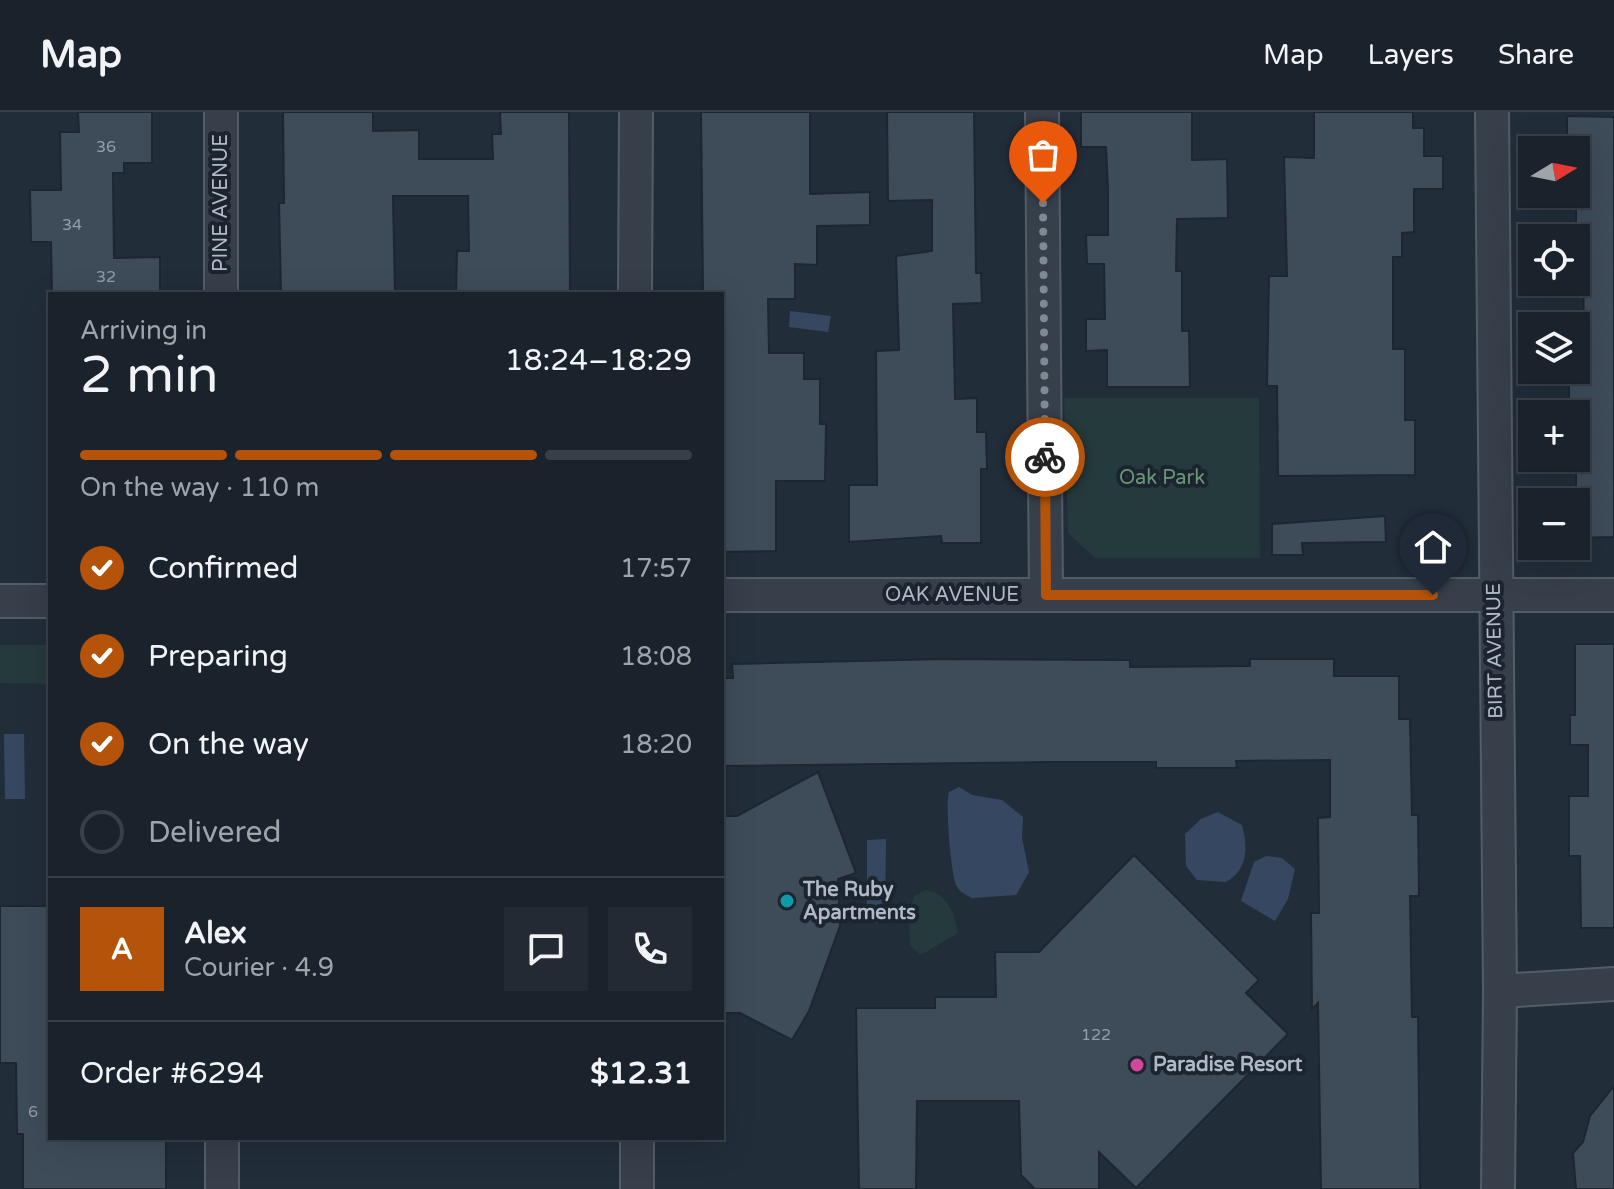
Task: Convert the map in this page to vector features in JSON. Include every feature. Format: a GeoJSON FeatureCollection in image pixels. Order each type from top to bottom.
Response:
{"type":"FeatureCollection","features":[{"type":"Feature","properties":{"kind":"street","name":"PINE AVENUE"},"geometry":{"type":"LineString","coordinates":[[221,112],[221,292]]}},
{"type":"Feature","properties":{"kind":"street"},"geometry":{"type":"LineString","coordinates":[[635,292],[636,112]]}},
{"type":"Feature","properties":{"kind":"street"},"geometry":{"type":"LineString","coordinates":[[1042,112],[1046,595]]}},
{"type":"Feature","properties":{"kind":"street","name":"BIRT AVENUE"},"geometry":{"type":"LineString","coordinates":[[1492,112],[1500,991],[1498,1189]]}},
{"type":"Feature","properties":{"kind":"street","name":"OAK AVENUE"},"geometry":{"type":"LineString","coordinates":[[724,595],[1614,595]]}},
{"type":"Feature","properties":{"kind":"street"},"geometry":{"type":"LineString","coordinates":[[0,601],[48,601]]}},
{"type":"Feature","properties":{"kind":"street"},"geometry":{"type":"LineString","coordinates":[[1500,991],[1614,984]]}},
{"type":"Feature","properties":{"kind":"street"},"geometry":{"type":"LineString","coordinates":[[222,1140],[222,1189]]}},
{"type":"Feature","properties":{"kind":"street"},"geometry":{"type":"LineString","coordinates":[[637,1140],[637,1189]]}},
{"type":"Feature","properties":{"kind":"green space","name":"Oak Park"},"geometry":{"type":"Polygon","coordinates":[[[1064,398],[1259,398],[1260,558],[1095,558],[1068,533],[1064,398]]]}},
{"type":"Feature","properties":{"kind":"green space"},"geometry":{"type":"Polygon","coordinates":[[[0,645],[48,645],[48,684],[0,683],[0,645]]]}},
{"type":"Feature","properties":{"kind":"green space"},"geometry":{"type":"Polygon","coordinates":[[[926,890],[945,900],[958,933],[921,955],[910,946],[909,915],[914,896],[926,890]]]}},
{"type":"Feature","properties":{"kind":"water"},"geometry":{"type":"Polygon","coordinates":[[[790,311],[831,316],[828,332],[789,327],[790,311]]]}},
{"type":"Feature","properties":{"kind":"water"},"geometry":{"type":"Polygon","coordinates":[[[4,734],[24,734],[25,799],[5,799],[4,734]]]}},
{"type":"Feature","properties":{"kind":"water"},"geometry":{"type":"Polygon","coordinates":[[[959,787],[972,795],[1002,800],[1023,817],[1022,838],[1029,872],[1016,895],[972,898],[957,887],[948,810],[949,792],[959,787]]]}},
{"type":"Feature","properties":{"kind":"water"},"geometry":{"type":"Polygon","coordinates":[[[1218,812],[1242,825],[1245,850],[1242,864],[1239,871],[1226,882],[1197,880],[1186,866],[1185,834],[1201,819],[1218,812]]]}},
{"type":"Feature","properties":{"kind":"water"},"geometry":{"type":"Polygon","coordinates":[[[886,839],[885,923],[867,923],[867,840],[886,839]]]}},
{"type":"Feature","properties":{"kind":"water"},"geometry":{"type":"Polygon","coordinates":[[[1266,856],[1282,858],[1295,869],[1288,899],[1275,921],[1241,901],[1254,862],[1266,856]]]}},
{"type":"Feature","properties":{"kind":"building"},"geometry":{"type":"Polygon","coordinates":[[[78,112],[152,112],[152,163],[124,163],[124,173],[113,173],[114,258],[160,257],[160,292],[52,292],[51,242],[31,242],[30,190],[61,190],[60,132],[79,132],[78,112]]]}},
{"type":"Feature","properties":{"kind":"building"},"geometry":{"type":"Polygon","coordinates":[[[283,112],[373,112],[373,131],[419,130],[419,159],[493,159],[492,134],[501,134],[500,112],[569,112],[570,292],[456,292],[457,251],[469,251],[468,196],[393,196],[395,292],[281,292],[279,203],[284,203],[283,112]]]}},
{"type":"Feature","properties":{"kind":"building"},"geometry":{"type":"Polygon","coordinates":[[[701,112],[810,112],[810,194],[870,192],[870,225],[817,226],[817,265],[795,264],[795,299],[768,299],[769,353],[804,353],[804,379],[820,379],[820,424],[826,424],[825,481],[776,481],[776,551],[724,552],[724,292],[703,292],[701,112]]]}},
{"type":"Feature","properties":{"kind":"building"},"geometry":{"type":"Polygon","coordinates":[[[887,112],[974,112],[976,273],[981,273],[982,303],[953,304],[955,399],[977,398],[977,432],[986,432],[987,469],[981,469],[981,543],[942,543],[941,536],[849,542],[849,485],[877,485],[876,351],[899,350],[896,256],[932,251],[932,200],[888,201],[887,112]]]}},
{"type":"Feature","properties":{"kind":"building"},"geometry":{"type":"Polygon","coordinates":[[[1081,112],[1192,112],[1192,160],[1227,159],[1228,218],[1177,219],[1176,271],[1182,271],[1182,331],[1189,331],[1190,387],[1107,387],[1107,350],[1086,351],[1086,319],[1105,319],[1104,264],[1087,264],[1086,235],[1108,235],[1108,190],[1106,147],[1081,147],[1081,112]]]}},
{"type":"Feature","properties":{"kind":"building"},"geometry":{"type":"Polygon","coordinates":[[[1314,112],[1413,112],[1413,128],[1424,128],[1424,156],[1443,156],[1443,189],[1414,189],[1414,232],[1402,233],[1402,257],[1393,257],[1393,349],[1405,349],[1405,420],[1415,420],[1415,475],[1278,476],[1277,386],[1267,386],[1269,276],[1287,276],[1284,157],[1314,158],[1314,112]]]}},
{"type":"Feature","properties":{"kind":"building"},"geometry":{"type":"Polygon","coordinates":[[[1567,116],[1614,117],[1614,537],[1590,538],[1590,488],[1576,488],[1576,472],[1590,472],[1590,400],[1569,400],[1569,384],[1590,384],[1590,312],[1584,312],[1583,296],[1590,296],[1590,224],[1576,224],[1576,208],[1590,208],[1590,136],[1567,136],[1567,116]]]}},
{"type":"Feature","properties":{"kind":"building"},"geometry":{"type":"Polygon","coordinates":[[[1385,516],[1386,542],[1302,543],[1303,555],[1272,555],[1272,524],[1385,516]]]}},
{"type":"Feature","properties":{"kind":"building"},"geometry":{"type":"Polygon","coordinates":[[[1575,644],[1614,644],[1614,928],[1581,928],[1580,856],[1569,856],[1569,796],[1588,796],[1588,745],[1570,745],[1570,715],[1575,715],[1575,644]]]}},
{"type":"Feature","properties":{"kind":"building"},"geometry":{"type":"Polygon","coordinates":[[[943,659],[1130,660],[1130,667],[1250,666],[1250,659],[1334,659],[1334,676],[1399,676],[1399,719],[1410,719],[1412,815],[1418,815],[1419,896],[1410,896],[1412,1017],[1418,1017],[1420,1189],[1321,1189],[1318,1003],[1312,1009],[1311,913],[1319,913],[1318,818],[1330,817],[1330,760],[1236,761],[1237,768],[1156,768],[1156,762],[724,766],[724,678],[733,678],[732,664],[943,659]]]}},
{"type":"Feature","properties":{"kind":"building","name":"The Ruby Apartments"},"geometry":{"type":"Polygon","coordinates":[[[818,772],[856,873],[838,879],[840,926],[809,1011],[792,1040],[740,1013],[724,1013],[724,816],[737,816],[818,772]]]}},
{"type":"Feature","properties":{"kind":"building"},"geometry":{"type":"Polygon","coordinates":[[[1134,855],[1259,980],[1246,993],[1288,1034],[1136,1188],[1099,1152],[1099,1189],[1035,1189],[1021,1175],[1019,1101],[917,1101],[916,1189],[859,1189],[856,1008],[935,1008],[935,997],[996,997],[995,952],[1039,952],[1134,855]]]}},
{"type":"Feature","properties":{"kind":"building"},"geometry":{"type":"Polygon","coordinates":[[[0,906],[48,906],[48,1140],[166,1140],[166,1189],[23,1189],[23,1134],[17,1134],[16,1063],[0,1063],[0,906]]]}},
{"type":"Feature","properties":{"kind":"building"},"geometry":{"type":"Polygon","coordinates":[[[1614,1086],[1614,1189],[1576,1189],[1573,1153],[1583,1142],[1590,1116],[1614,1086]]]}},
{"type":"Feature","properties":{"kind":"way so far"},"geometry":{"type":"LineString","coordinates":[[1043,203],[1045,457]]}},
{"type":"Feature","properties":{"kind":"place","name":"The Ruby Apartments"},"geometry":{"type":"Point","coordinates":[787,901]}},
{"type":"Feature","properties":{"kind":"place","name":"Paradise Resort"},"geometry":{"type":"Point","coordinates":[1137,1065]}},
{"type":"Feature","properties":{"kind":"route"},"geometry":{"type":"LineString","coordinates":[[1045,457],[1046,595],[1433,595]]}}]}
